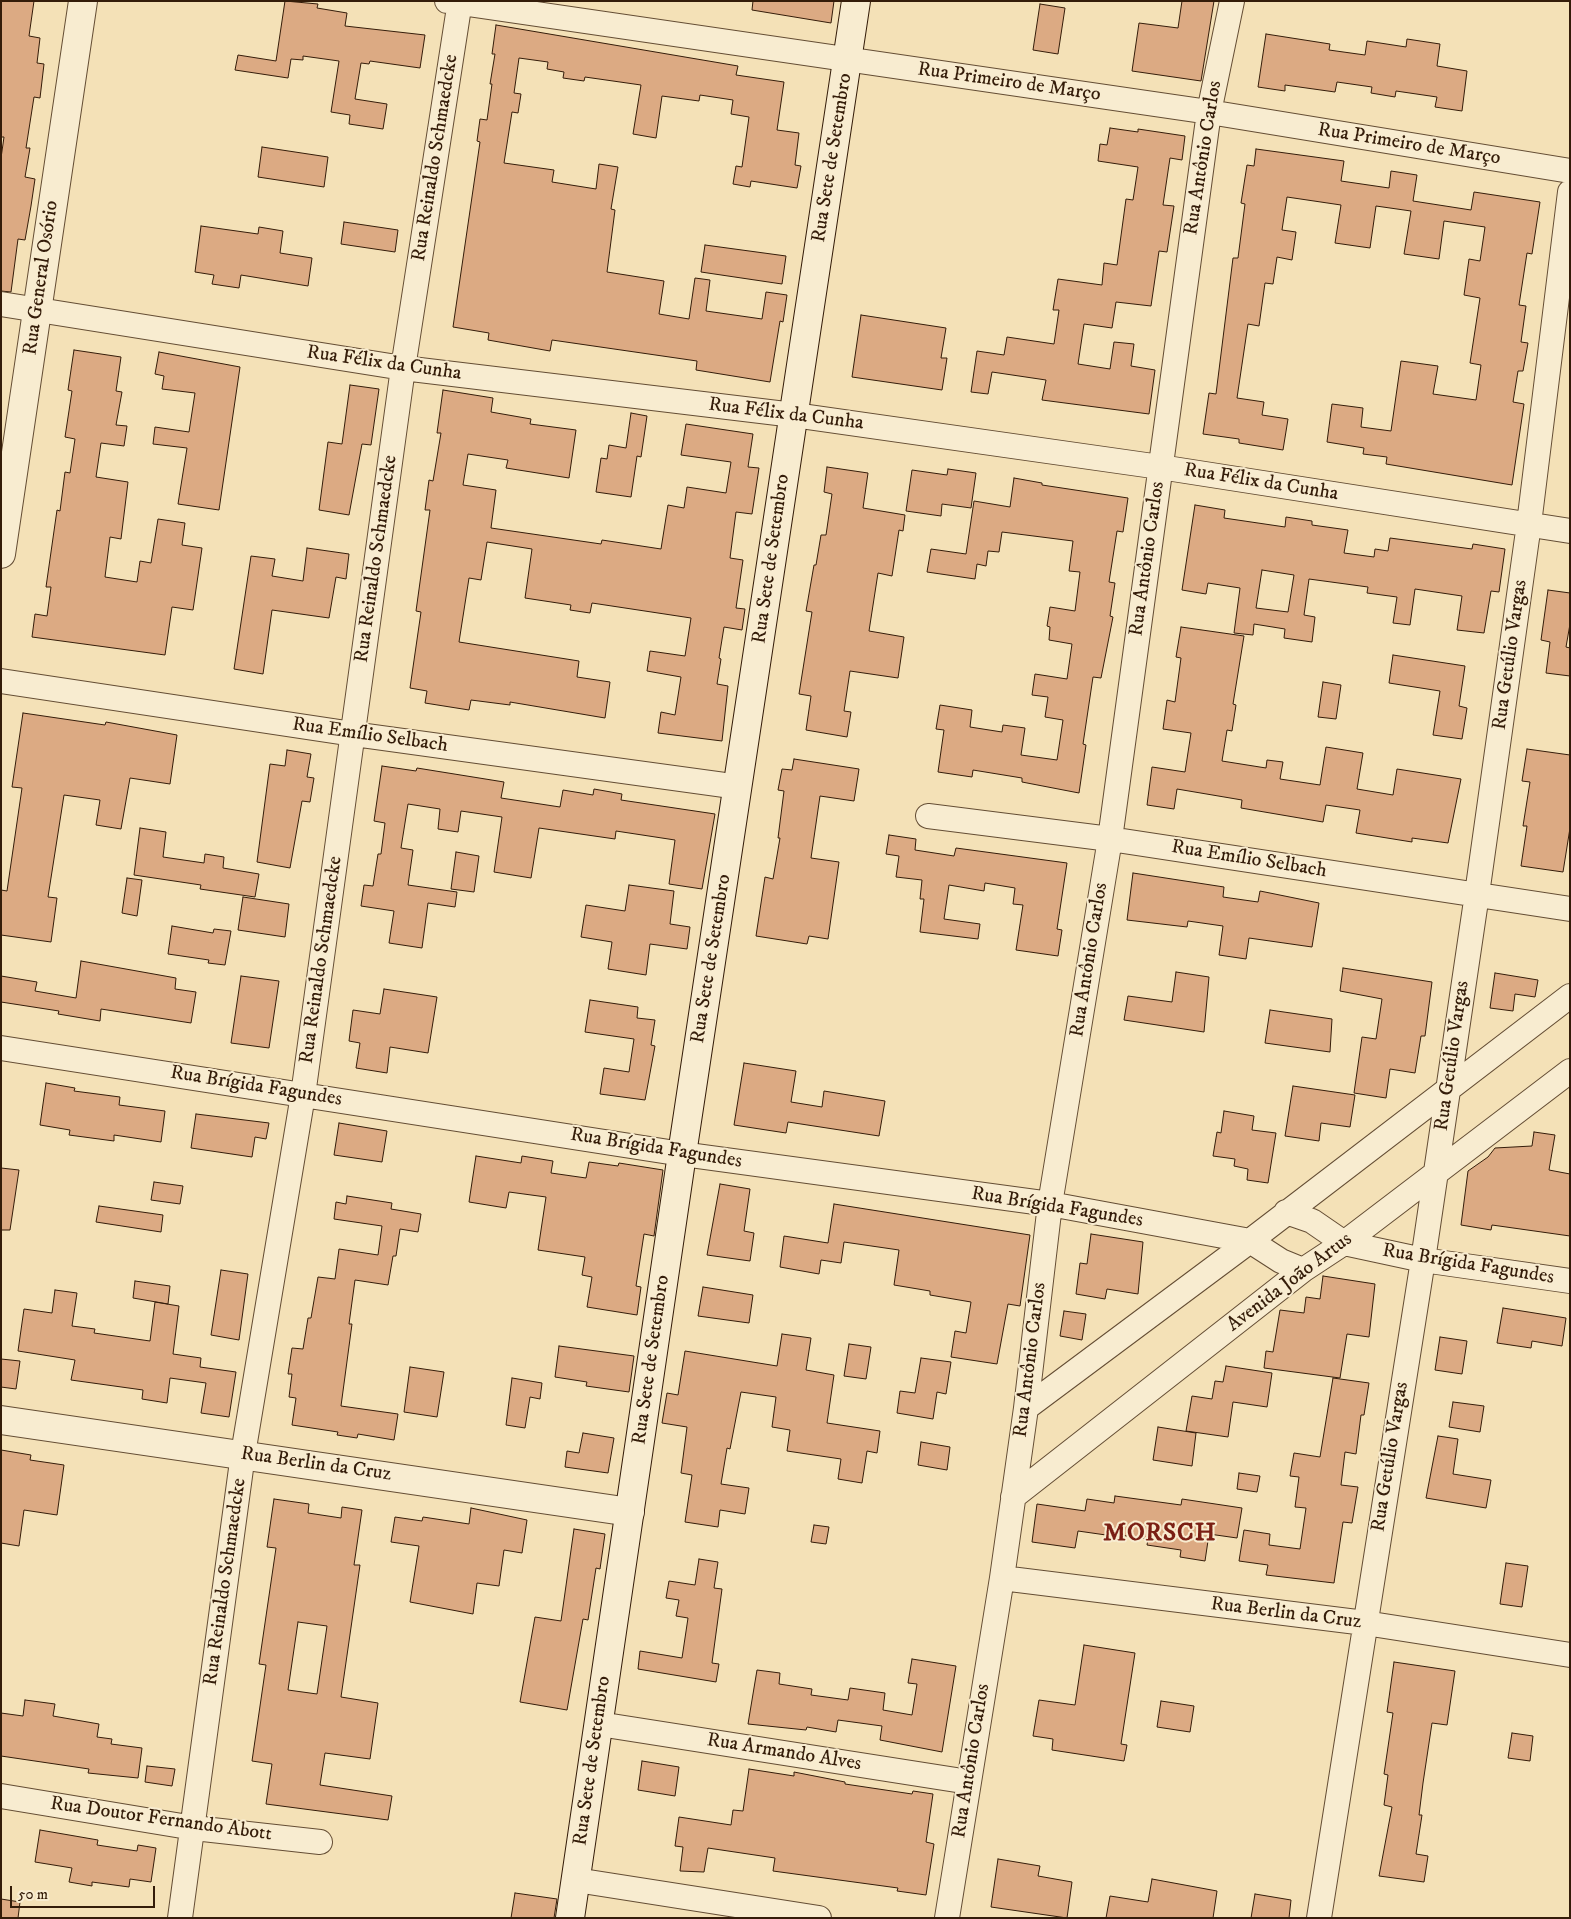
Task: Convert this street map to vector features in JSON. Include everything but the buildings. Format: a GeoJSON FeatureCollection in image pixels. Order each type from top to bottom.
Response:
{"type":"FeatureCollection","features":[{"type":"Feature","properties":{"kind":"main road","name":"Rua General Osório"},"geometry":{"type":"LineString","coordinates":[[1,554],[83,1]]}},
{"type":"Feature","properties":{"kind":"main road","name":"Rua Sete de Setembro"},"geometry":{"type":"LineString","coordinates":[[570,1918],[682,1154],[739,787],[856,1]]}},
{"type":"Feature","properties":{"kind":"main road","name":"Rua Berlin da Cruz"},"geometry":{"type":"LineString","coordinates":[[1,1420],[630,1512]]}},
{"type":"Feature","properties":{"kind":"street","name":"Rua Antônio Carlos"},"geometry":{"type":"LineString","coordinates":[[947,1918],[1002,1578],[1026,1408],[1050,1204],[1110,839],[1209,112],[1232,1]]}},
{"type":"Feature","properties":{"kind":"street","name":"Rua Primeiro de Março"},"geometry":{"type":"LineString","coordinates":[[456,2],[1209,112],[1570,171]]}},
{"type":"Feature","properties":{"kind":"street","name":"Rua Reinaldo Schmaedcke"},"geometry":{"type":"LineString","coordinates":[[180,1918],[194,1828],[243,1454],[303,1094],[403,368],[456,2]]}},
{"type":"Feature","properties":{"kind":"street","name":"Rua Getúlio Vargas"},"geometry":{"type":"LineString","coordinates":[[1319,1918],[1423,1260],[1477,894],[1529,524],[1570,192]]}},
{"type":"Feature","properties":{"kind":"street","name":"Rua Félix da Cunha"},"geometry":{"type":"LineString","coordinates":[[1,304],[403,368],[794,415],[1160,467],[1570,530]]}},
{"type":"Feature","properties":{"kind":"street","name":"Rua Emílio Selbach"},"geometry":{"type":"LineString","coordinates":[[1,681],[353,734],[739,787]]}},
{"type":"Feature","properties":{"kind":"street","name":"Rua Emílio Selbach"},"geometry":{"type":"LineString","coordinates":[[928,816],[1110,839],[1570,909]]}},
{"type":"Feature","properties":{"kind":"street"},"geometry":{"type":"LineString","coordinates":[[1026,1408],[1250,1241],[1570,996]]}},
{"type":"Feature","properties":{"kind":"street","name":"Rua Brígida Fagundes"},"geometry":{"type":"LineString","coordinates":[[1,1048],[682,1154],[1050,1204],[1250,1241],[1281,1262],[1304,1270]]}},
{"type":"Feature","properties":{"kind":"street","name":"Avenida João Artus"},"geometry":{"type":"LineString","coordinates":[[1012,1497],[1304,1270],[1344,1243],[1570,1071]]}},
{"type":"Feature","properties":{"kind":"street","name":"Rua Brígida Fagundes"},"geometry":{"type":"LineString","coordinates":[[1286,1212],[1312,1221],[1344,1243],[1423,1260],[1570,1281]]}},
{"type":"Feature","properties":{"kind":"street","name":"Rua Berlin da Cruz"},"geometry":{"type":"LineString","coordinates":[[1002,1578],[1365,1623],[1570,1655]]}},
{"type":"Feature","properties":{"kind":"street","name":"Rua Armando Alves"},"geometry":{"type":"LineString","coordinates":[[599,1724],[969,1782]]}},
{"type":"Feature","properties":{"kind":"street","name":"Rua Doutor Fernando Abott"},"geometry":{"type":"LineString","coordinates":[[1,1796],[194,1828],[320,1842]]}},
{"type":"Feature","properties":{"kind":"street"},"geometry":{"type":"LineString","coordinates":[[576,1880],[819,1918]]}},
{"type":"Feature","properties":{"kind":"district","name":"MORSCH"},"geometry":{"type":"Point","coordinates":[1160,1535]}}]}
